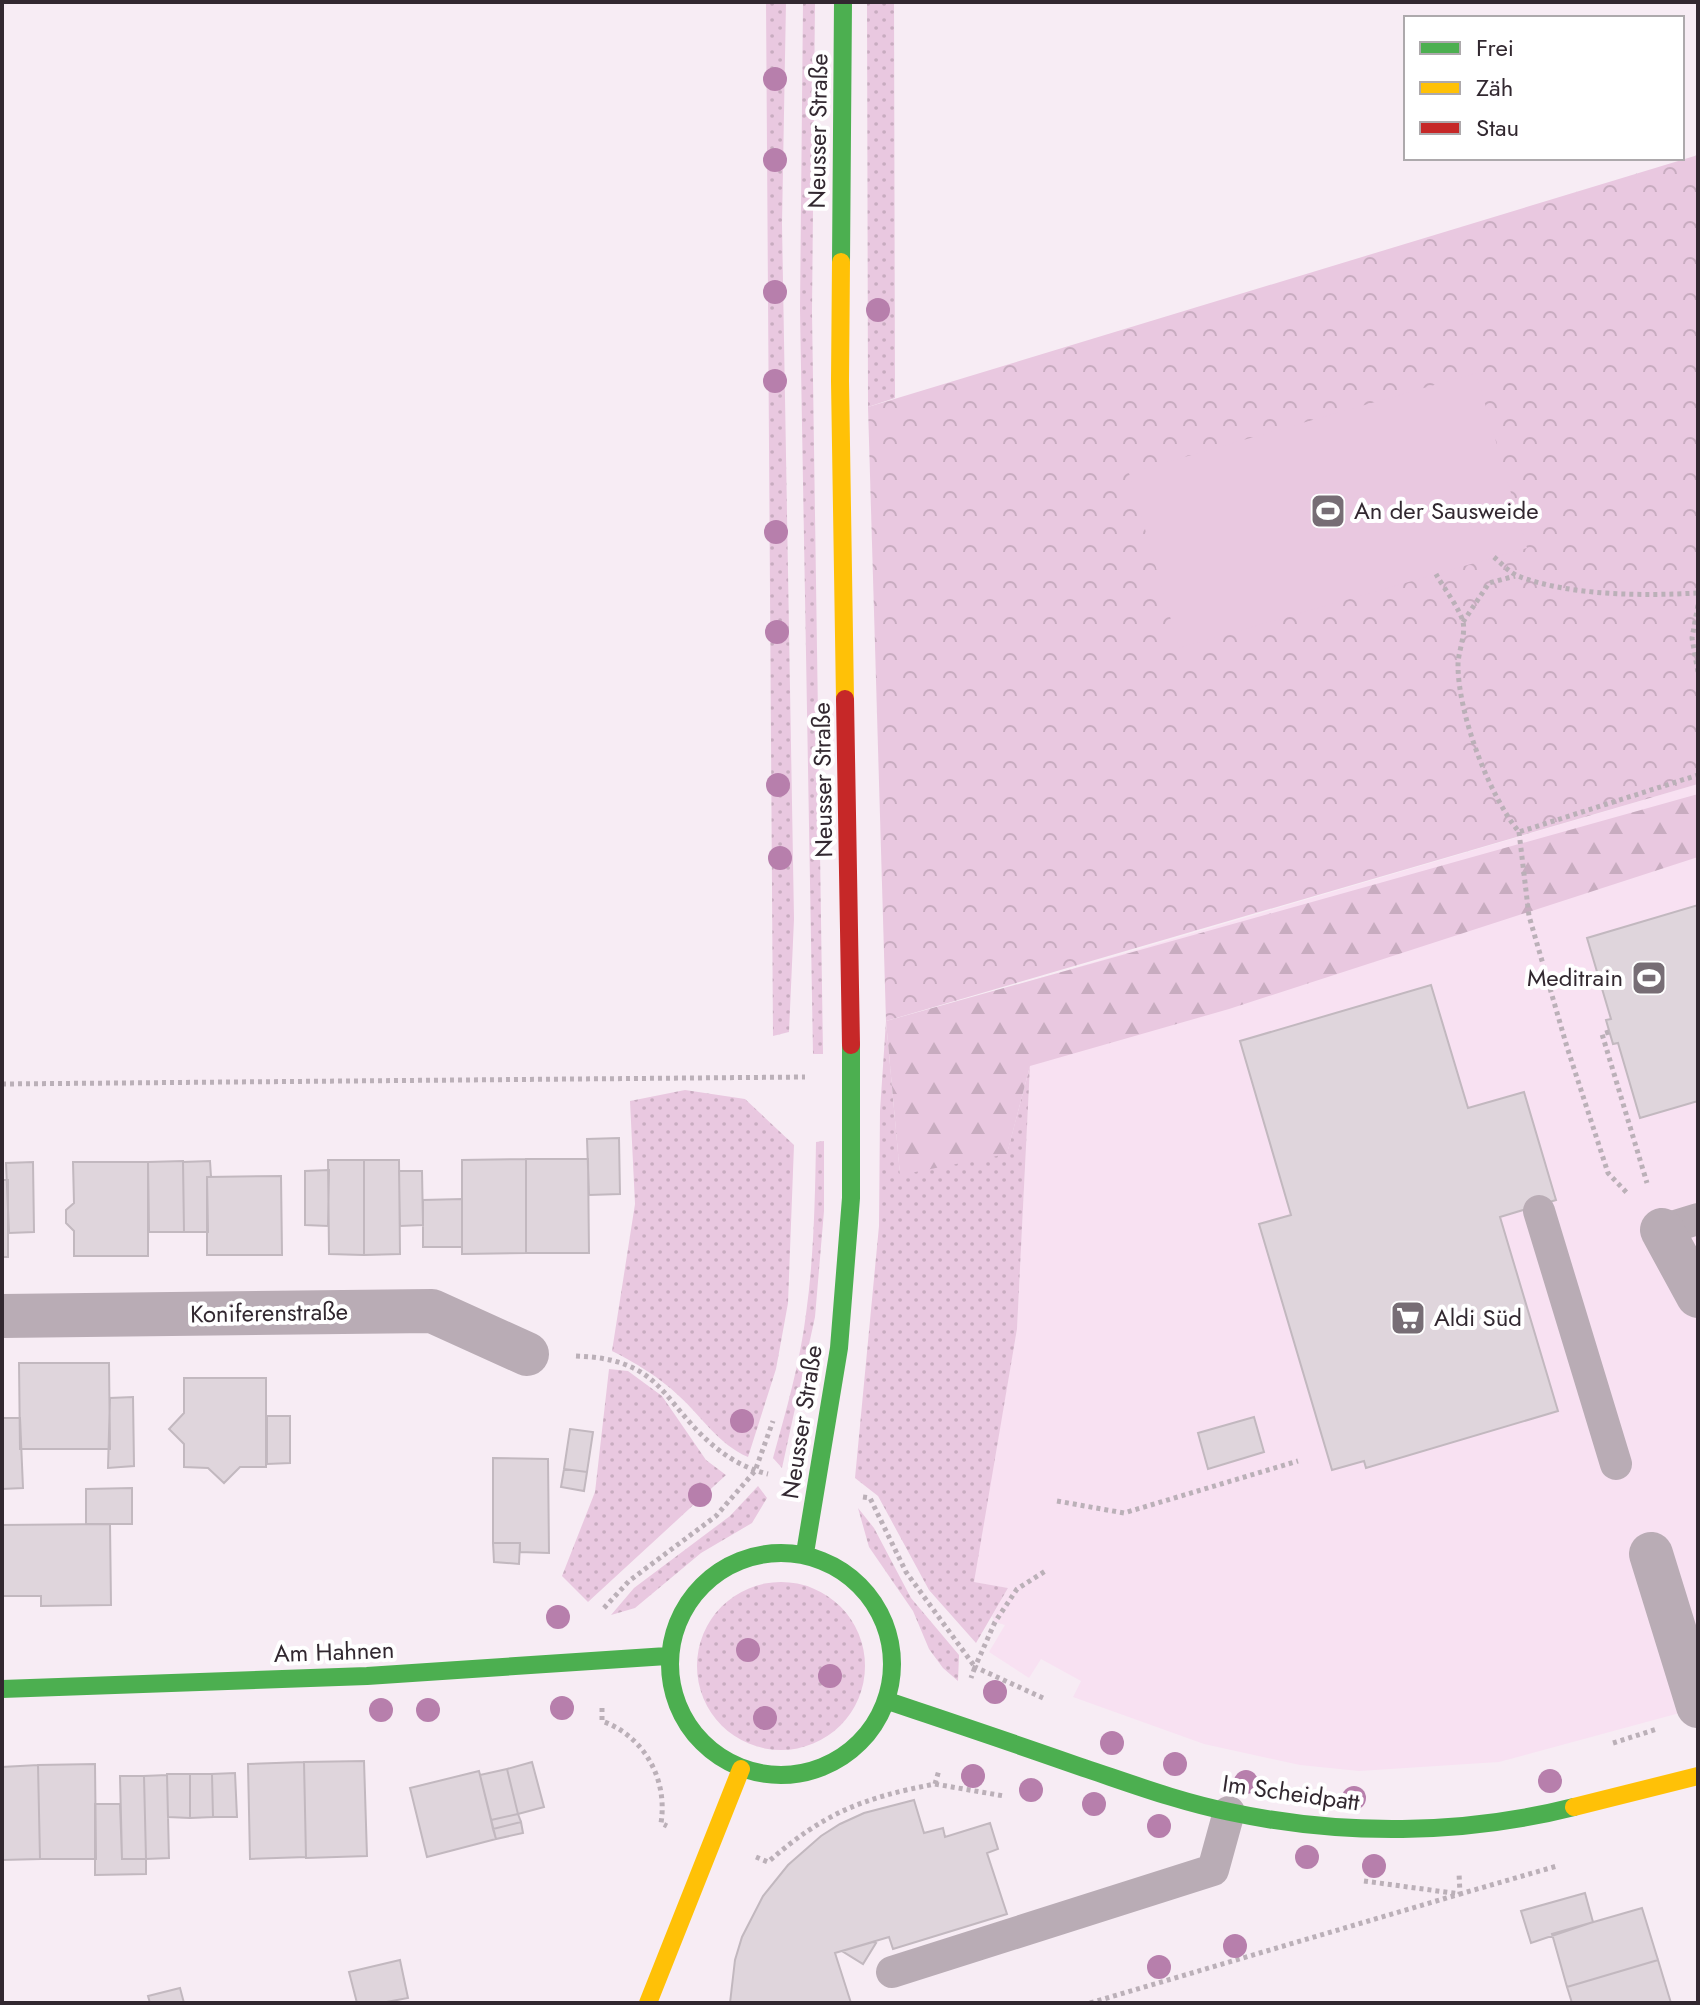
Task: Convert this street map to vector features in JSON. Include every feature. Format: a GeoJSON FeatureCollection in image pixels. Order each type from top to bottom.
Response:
{"type":"FeatureCollection","features":[{"type":"Feature","properties":{"kind":"main road","name":"Neusser Straße"},"geometry":{"type":"LineString","coordinates":[[805,1553],[839,1348],[851,1198],[840,381],[843,2]]}},
{"type":"Feature","properties":{"kind":"main road"},"geometry":{"type":"LineString","coordinates":[[762,1553],[805,1553],[848,1573],[879,1609],[894,1654],[888,1701],[865,1740],[829,1766],[786,1776],[741,1769],[706,1748],[681,1716],[671,1689],[667,1656],[672,1634],[691,1596],[722,1567],[762,1553]]}},
{"type":"Feature","properties":{"kind":"main road","name":"Am Hahnen"},"geometry":{"type":"LineString","coordinates":[[2,1689],[420,1673],[667,1656]]}},
{"type":"Feature","properties":{"kind":"main road","name":"Im Scheidpatt"},"geometry":{"type":"LineString","coordinates":[[888,1701],[1144,1788],[1229,1812],[1332,1828],[1455,1826],[1543,1815],[1698,1776]]}},
{"type":"Feature","properties":{"kind":"main road"},"geometry":{"type":"LineString","coordinates":[[648,2003],[741,1769]]}},
{"type":"Feature","properties":{"kind":"street"},"geometry":{"type":"LineString","coordinates":[[1680,1224],[1698,1296]]}},
{"type":"Feature","properties":{"kind":"street","name":"Koniferenstraße"},"geometry":{"type":"LineString","coordinates":[[2,1316],[432,1311],[527,1354]]}},
{"type":"Feature","properties":{"kind":"street"},"geometry":{"type":"LineString","coordinates":[[1651,1554],[1676,1632],[1683,1716]]}},
{"type":"Feature","properties":{"kind":"street"},"geometry":{"type":"LineString","coordinates":[[1676,1632],[1698,1592]]}},
{"type":"Feature","properties":{"kind":"lane"},"geometry":{"type":"LineString","coordinates":[[1539,1211],[1616,1464]]}},
{"type":"Feature","properties":{"kind":"lane"},"geometry":{"type":"LineString","coordinates":[[892,1972],[1213,1870],[1229,1812]]}},
{"type":"Feature","properties":{"kind":"path"},"geometry":{"type":"LineString","coordinates":[[1494,557],[1516,576]]}},
{"type":"Feature","properties":{"kind":"path"},"geometry":{"type":"LineString","coordinates":[[1436,574],[1463,623]]}},
{"type":"Feature","properties":{"kind":"path"},"geometry":{"type":"LineString","coordinates":[[1680,1224],[1608,1173],[1529,916],[1519,832],[1504,813],[1482,766],[1464,705],[1458,667],[1463,623],[1489,583],[1516,576],[1600,592],[1651,595],[1698,593]]}},
{"type":"Feature","properties":{"kind":"path"},"geometry":{"type":"LineString","coordinates":[[1698,605],[1692,638],[1698,672]]}},
{"type":"Feature","properties":{"kind":"path"},"geometry":{"type":"LineString","coordinates":[[1519,832],[1698,775]]}},
{"type":"Feature","properties":{"kind":"path"},"geometry":{"type":"LineString","coordinates":[[1609,1032],[1602,1034],[1680,1224]]}},
{"type":"Feature","properties":{"kind":"path"},"geometry":{"type":"LineString","coordinates":[[2,1084],[805,1077]]}},
{"type":"Feature","properties":{"kind":"path"},"geometry":{"type":"LineString","coordinates":[[527,1354],[605,1357],[637,1370],[664,1390],[711,1445],[755,1471]]}},
{"type":"Feature","properties":{"kind":"path"},"geometry":{"type":"LineString","coordinates":[[1057,1501],[1124,1513],[1298,1461]]}},
{"type":"Feature","properties":{"kind":"path"},"geometry":{"type":"LineString","coordinates":[[1044,1698],[975,1667],[995,1622],[1017,1589],[1047,1570]]}},
{"type":"Feature","properties":{"kind":"path"},"geometry":{"type":"LineString","coordinates":[[1611,1743],[1683,1716]]}},
{"type":"Feature","properties":{"kind":"path"},"geometry":{"type":"LineString","coordinates":[[1090,2003],[1460,1894],[1455,1826]]}},
{"type":"Feature","properties":{"kind":"shaded area"},"geometry":{"type":"Polygon","coordinates":[[[1698,784],[1698,1708],[1499,1762],[1359,1771],[1300,1765],[1204,1744],[1073,1697],[1081,1681],[1041,1659],[1029,1678],[989,1652],[1005,1625],[995,1622],[992,1616],[1008,1588],[973,1582],[1017,1329],[1030,1066],[1020,984],[1698,784]]]}},
{"type":"Feature","properties":{"kind":"green space"},"geometry":{"type":"Polygon","coordinates":[[[766,2],[786,2],[782,224],[794,919],[789,1032],[773,1036],[766,2]]]}},
{"type":"Feature","properties":{"kind":"green space"},"geometry":{"type":"Polygon","coordinates":[[[803,2],[815,2],[812,312],[823,1054],[813,1054],[800,310],[803,2]]]}},
{"type":"Feature","properties":{"kind":"green space"},"geometry":{"type":"Polygon","coordinates":[[[867,2],[894,2],[895,398],[868,407],[867,2]]]}},
{"type":"Feature","properties":{"kind":"green space"},"geometry":{"type":"Polygon","coordinates":[[[1698,155],[1698,784],[886,1021],[868,407],[1698,155]]]}},
{"type":"Feature","properties":{"kind":"green space","name":"An der Sausweide"},"geometry":{"type":"Polygon","coordinates":[[[1476,373],[1527,548],[1179,648],[1129,473],[1476,373]]]}},
{"type":"Feature","properties":{"kind":"green space"},"geometry":{"type":"Polygon","coordinates":[[[1698,794],[1698,857],[1229,1009],[1030,1066],[1007,1154],[900,1175],[886,1021],[1698,794]]]}},
{"type":"Feature","properties":{"kind":"green space"},"geometry":{"type":"Polygon","coordinates":[[[886,1021],[900,1174],[1007,1153],[1030,1066],[1017,1329],[974,1582],[1008,1588],[976,1643],[929,1590],[878,1496],[855,1478],[879,1226],[880,1111],[886,1021]]]}},
{"type":"Feature","properties":{"kind":"green space"},"geometry":{"type":"Polygon","coordinates":[[[685,1090],[745,1099],[794,1145],[788,1303],[776,1369],[748,1457],[719,1438],[663,1383],[612,1351],[635,1204],[630,1101],[685,1090]]]}},
{"type":"Feature","properties":{"kind":"green space"},"geometry":{"type":"Polygon","coordinates":[[[824,1141],[824,1211],[815,1317],[782,1468],[773,1458],[803,1332],[812,1250],[816,1142],[824,1141]]]}},
{"type":"Feature","properties":{"kind":"green space"},"geometry":{"type":"Polygon","coordinates":[[[609,1369],[628,1371],[662,1396],[706,1460],[726,1475],[588,1602],[562,1576],[595,1492],[609,1369]]]}},
{"type":"Feature","properties":{"kind":"green space"},"geometry":{"type":"Polygon","coordinates":[[[758,1486],[767,1498],[752,1523],[701,1553],[635,1608],[611,1615],[634,1588],[730,1516],[758,1486]]]}},
{"type":"Feature","properties":{"kind":"green space"},"geometry":{"type":"Polygon","coordinates":[[[858,1508],[874,1528],[911,1598],[959,1655],[958,1681],[929,1649],[913,1611],[869,1547],[858,1508]]]}},
{"type":"Feature","properties":{"kind":"green space"},"geometry":{"type":"Polygon","coordinates":[[[781,1582],[813,1589],[840,1607],[858,1634],[865,1666],[858,1698],[840,1725],[813,1743],[781,1750],[749,1743],[722,1725],[704,1698],[697,1666],[704,1634],[722,1607],[749,1589],[781,1582]]]}},
{"type":"Feature","properties":{"kind":"building","name":"Meditrain"},"geometry":{"type":"Polygon","coordinates":[[[1698,905],[1698,1101],[1640,1118],[1618,1043],[1613,1044],[1606,1020],[1611,1019],[1587,938],[1698,905]]]}},
{"type":"Feature","properties":{"kind":"building","name":"Aldi Süd"},"geometry":{"type":"Polygon","coordinates":[[[1431,985],[1468,1108],[1524,1092],[1556,1200],[1500,1217],[1558,1411],[1366,1468],[1364,1461],[1332,1470],[1259,1224],[1291,1215],[1240,1041],[1431,985]]]}},
{"type":"Feature","properties":{"kind":"building"},"geometry":{"type":"Polygon","coordinates":[[[619,1138],[620,1194],[589,1195],[587,1139],[619,1138]]]}},
{"type":"Feature","properties":{"kind":"building"},"geometry":{"type":"Polygon","coordinates":[[[526,1159],[588,1159],[589,1253],[526,1253],[526,1159]]]}},
{"type":"Feature","properties":{"kind":"building"},"geometry":{"type":"Polygon","coordinates":[[[526,1159],[526,1253],[462,1254],[462,1160],[526,1159]]]}},
{"type":"Feature","properties":{"kind":"building"},"geometry":{"type":"Polygon","coordinates":[[[328,1160],[364,1160],[364,1255],[329,1254],[328,1160]]]}},
{"type":"Feature","properties":{"kind":"building"},"geometry":{"type":"Polygon","coordinates":[[[364,1160],[399,1160],[400,1254],[364,1255],[364,1160]]]}},
{"type":"Feature","properties":{"kind":"building"},"geometry":{"type":"Polygon","coordinates":[[[183,1161],[184,1232],[149,1232],[148,1162],[183,1161]]]}},
{"type":"Feature","properties":{"kind":"building"},"geometry":{"type":"Polygon","coordinates":[[[210,1161],[211,1177],[207,1177],[208,1232],[184,1232],[183,1162],[210,1161]]]}},
{"type":"Feature","properties":{"kind":"building"},"geometry":{"type":"Polygon","coordinates":[[[33,1162],[34,1232],[9,1233],[6,1163],[33,1162]]]}},
{"type":"Feature","properties":{"kind":"building"},"geometry":{"type":"Polygon","coordinates":[[[73,1162],[148,1162],[148,1256],[74,1256],[74,1231],[66,1223],[66,1210],[74,1203],[73,1162]]]}},
{"type":"Feature","properties":{"kind":"building"},"geometry":{"type":"Polygon","coordinates":[[[329,1170],[328,1226],[305,1225],[305,1171],[329,1170]]]}},
{"type":"Feature","properties":{"kind":"building"},"geometry":{"type":"Polygon","coordinates":[[[399,1171],[422,1171],[423,1225],[400,1226],[399,1171]]]}},
{"type":"Feature","properties":{"kind":"building"},"geometry":{"type":"Polygon","coordinates":[[[281,1176],[282,1255],[207,1255],[207,1177],[281,1176]]]}},
{"type":"Feature","properties":{"kind":"building"},"geometry":{"type":"Polygon","coordinates":[[[2,1180],[8,1180],[8,1257],[2,1257],[2,1180]]]}},
{"type":"Feature","properties":{"kind":"building"},"geometry":{"type":"Polygon","coordinates":[[[462,1199],[462,1247],[423,1247],[423,1200],[462,1199]]]}},
{"type":"Feature","properties":{"kind":"building"},"geometry":{"type":"Polygon","coordinates":[[[19,1363],[109,1363],[110,1449],[20,1449],[19,1363]]]}},
{"type":"Feature","properties":{"kind":"building"},"geometry":{"type":"Polygon","coordinates":[[[184,1378],[266,1378],[266,1467],[240,1467],[224,1483],[208,1468],[184,1467],[184,1444],[169,1429],[184,1413],[184,1378]]]}},
{"type":"Feature","properties":{"kind":"building"},"geometry":{"type":"Polygon","coordinates":[[[133,1397],[134,1466],[108,1468],[110,1398],[133,1397]]]}},
{"type":"Feature","properties":{"kind":"building"},"geometry":{"type":"Polygon","coordinates":[[[267,1416],[290,1416],[290,1463],[267,1464],[267,1416]]]}},
{"type":"Feature","properties":{"kind":"building"},"geometry":{"type":"Polygon","coordinates":[[[1254,1417],[1264,1452],[1208,1469],[1198,1433],[1254,1417]]]}},
{"type":"Feature","properties":{"kind":"building"},"geometry":{"type":"Polygon","coordinates":[[[2,1418],[20,1418],[23,1488],[2,1489],[2,1418]]]}},
{"type":"Feature","properties":{"kind":"building"},"geometry":{"type":"Polygon","coordinates":[[[570,1429],[593,1432],[587,1472],[564,1469],[570,1429]]]}},
{"type":"Feature","properties":{"kind":"building"},"geometry":{"type":"Polygon","coordinates":[[[493,1458],[548,1459],[549,1553],[520,1552],[520,1543],[493,1543],[493,1458]]]}},
{"type":"Feature","properties":{"kind":"building"},"geometry":{"type":"Polygon","coordinates":[[[564,1469],[587,1472],[584,1491],[561,1487],[564,1469]]]}},
{"type":"Feature","properties":{"kind":"building"},"geometry":{"type":"Polygon","coordinates":[[[132,1488],[132,1524],[86,1524],[86,1489],[132,1488]]]}},
{"type":"Feature","properties":{"kind":"building"},"geometry":{"type":"Polygon","coordinates":[[[110,1524],[111,1605],[41,1606],[41,1596],[2,1596],[2,1525],[110,1524]]]}},
{"type":"Feature","properties":{"kind":"building"},"geometry":{"type":"Polygon","coordinates":[[[493,1543],[520,1543],[519,1564],[494,1562],[493,1543]]]}},
{"type":"Feature","properties":{"kind":"building"},"geometry":{"type":"Polygon","coordinates":[[[364,1761],[367,1856],[306,1858],[304,1762],[364,1761]]]}},
{"type":"Feature","properties":{"kind":"building"},"geometry":{"type":"Polygon","coordinates":[[[304,1762],[306,1857],[250,1859],[248,1764],[304,1762]]]}},
{"type":"Feature","properties":{"kind":"building"},"geometry":{"type":"Polygon","coordinates":[[[532,1762],[544,1807],[518,1814],[507,1769],[532,1762]]]}},
{"type":"Feature","properties":{"kind":"building"},"geometry":{"type":"Polygon","coordinates":[[[95,1764],[96,1859],[40,1859],[38,1765],[95,1764]]]}},
{"type":"Feature","properties":{"kind":"building"},"geometry":{"type":"Polygon","coordinates":[[[38,1765],[40,1859],[2,1860],[2,1767],[38,1765]]]}},
{"type":"Feature","properties":{"kind":"building"},"geometry":{"type":"Polygon","coordinates":[[[507,1769],[518,1814],[491,1820],[480,1775],[507,1769]]]}},
{"type":"Feature","properties":{"kind":"building"},"geometry":{"type":"Polygon","coordinates":[[[479,1771],[496,1839],[427,1857],[410,1788],[479,1771]]]}},
{"type":"Feature","properties":{"kind":"building"},"geometry":{"type":"Polygon","coordinates":[[[235,1773],[237,1817],[213,1817],[212,1774],[235,1773]]]}},
{"type":"Feature","properties":{"kind":"building"},"geometry":{"type":"Polygon","coordinates":[[[167,1774],[190,1774],[190,1818],[168,1817],[167,1774]]]}},
{"type":"Feature","properties":{"kind":"building"},"geometry":{"type":"Polygon","coordinates":[[[190,1774],[212,1774],[213,1817],[190,1818],[190,1774]]]}},
{"type":"Feature","properties":{"kind":"building"},"geometry":{"type":"Polygon","coordinates":[[[167,1775],[169,1858],[146,1859],[144,1776],[167,1775]]]}},
{"type":"Feature","properties":{"kind":"building"},"geometry":{"type":"Polygon","coordinates":[[[120,1776],[144,1776],[146,1859],[122,1859],[120,1776]]]}},
{"type":"Feature","properties":{"kind":"building"},"geometry":{"type":"Polygon","coordinates":[[[914,1800],[924,1833],[943,1828],[945,1837],[990,1823],[998,1849],[987,1853],[1007,1914],[893,1949],[889,1937],[835,1953],[851,2003],[730,2003],[735,1960],[742,1937],[763,1896],[788,1865],[840,1824],[864,1813],[914,1800]]]}},
{"type":"Feature","properties":{"kind":"building"},"geometry":{"type":"Polygon","coordinates":[[[95,1804],[120,1804],[122,1859],[146,1859],[146,1874],[95,1875],[95,1804]]]}},
{"type":"Feature","properties":{"kind":"building"},"geometry":{"type":"Polygon","coordinates":[[[518,1814],[521,1822],[493,1829],[491,1820],[518,1814]]]}},
{"type":"Feature","properties":{"kind":"building"},"geometry":{"type":"Polygon","coordinates":[[[521,1822],[523,1833],[496,1839],[493,1829],[521,1822]]]}},
{"type":"Feature","properties":{"kind":"building"},"geometry":{"type":"Polygon","coordinates":[[[1585,1893],[1593,1922],[1531,1943],[1521,1911],[1585,1893]]]}},
{"type":"Feature","properties":{"kind":"building"},"geometry":{"type":"Polygon","coordinates":[[[1642,1908],[1658,1960],[1567,1987],[1552,1934],[1642,1908]]]}},
{"type":"Feature","properties":{"kind":"building"},"geometry":{"type":"Polygon","coordinates":[[[876,1943],[863,1964],[842,1951],[876,1943]]]}},
{"type":"Feature","properties":{"kind":"building"},"geometry":{"type":"Polygon","coordinates":[[[400,1960],[408,1998],[357,2003],[349,1972],[400,1960]]]}},
{"type":"Feature","properties":{"kind":"building"},"geometry":{"type":"Polygon","coordinates":[[[1658,1960],[1671,2003],[1572,2003],[1567,1987],[1658,1960]]]}},
{"type":"Feature","properties":{"kind":"building"},"geometry":{"type":"Polygon","coordinates":[[[180,1988],[184,2003],[150,2003],[148,1996],[180,1988]]]}},
{"type":"Feature","properties":{"kind":"traffic: fast"},"geometry":{"type":"LineString","coordinates":[[841,262],[843,2]]}},
{"type":"Feature","properties":{"kind":"traffic: fast"},"geometry":{"type":"LineString","coordinates":[[805,1553],[839,1348],[851,1198],[851,1045]]}},
{"type":"Feature","properties":{"kind":"traffic: fast"},"geometry":{"type":"LineString","coordinates":[[781,1553],[824,1561],[860,1585],[884,1621],[892,1664],[884,1707],[860,1743],[824,1767],[781,1775],[738,1767],[702,1743],[678,1707],[670,1664],[678,1621],[702,1585],[738,1561],[781,1553]]}},
{"type":"Feature","properties":{"kind":"traffic: fast"},"geometry":{"type":"LineString","coordinates":[[2,1689],[367,1676],[667,1656]]}},
{"type":"Feature","properties":{"kind":"traffic: fast"},"geometry":{"type":"LineString","coordinates":[[888,1701],[1174,1798],[1272,1820],[1402,1829],[1489,1823],[1574,1807]]}},
{"type":"Feature","properties":{"kind":"traffic: slow"},"geometry":{"type":"LineString","coordinates":[[841,262],[845,699]]}},
{"type":"Feature","properties":{"kind":"traffic: slow"},"geometry":{"type":"LineString","coordinates":[[648,2003],[741,1769]]}},
{"type":"Feature","properties":{"kind":"traffic: slow"},"geometry":{"type":"LineString","coordinates":[[1574,1807],[1698,1776]]}},
{"type":"Feature","properties":{"kind":"traffic: jam"},"geometry":{"type":"LineString","coordinates":[[845,699],[851,1045]]}},
{"type":"Feature","properties":{"kind":"place","name":"An der Sausweide"},"geometry":{"type":"Point","coordinates":[1328,511]}},
{"type":"Feature","properties":{"kind":"place","name":"Meditrain"},"geometry":{"type":"Point","coordinates":[1649,978]}},
{"type":"Feature","properties":{"kind":"place","name":"Aldi Süd"},"geometry":{"type":"Point","coordinates":[1408,1318]}}]}
